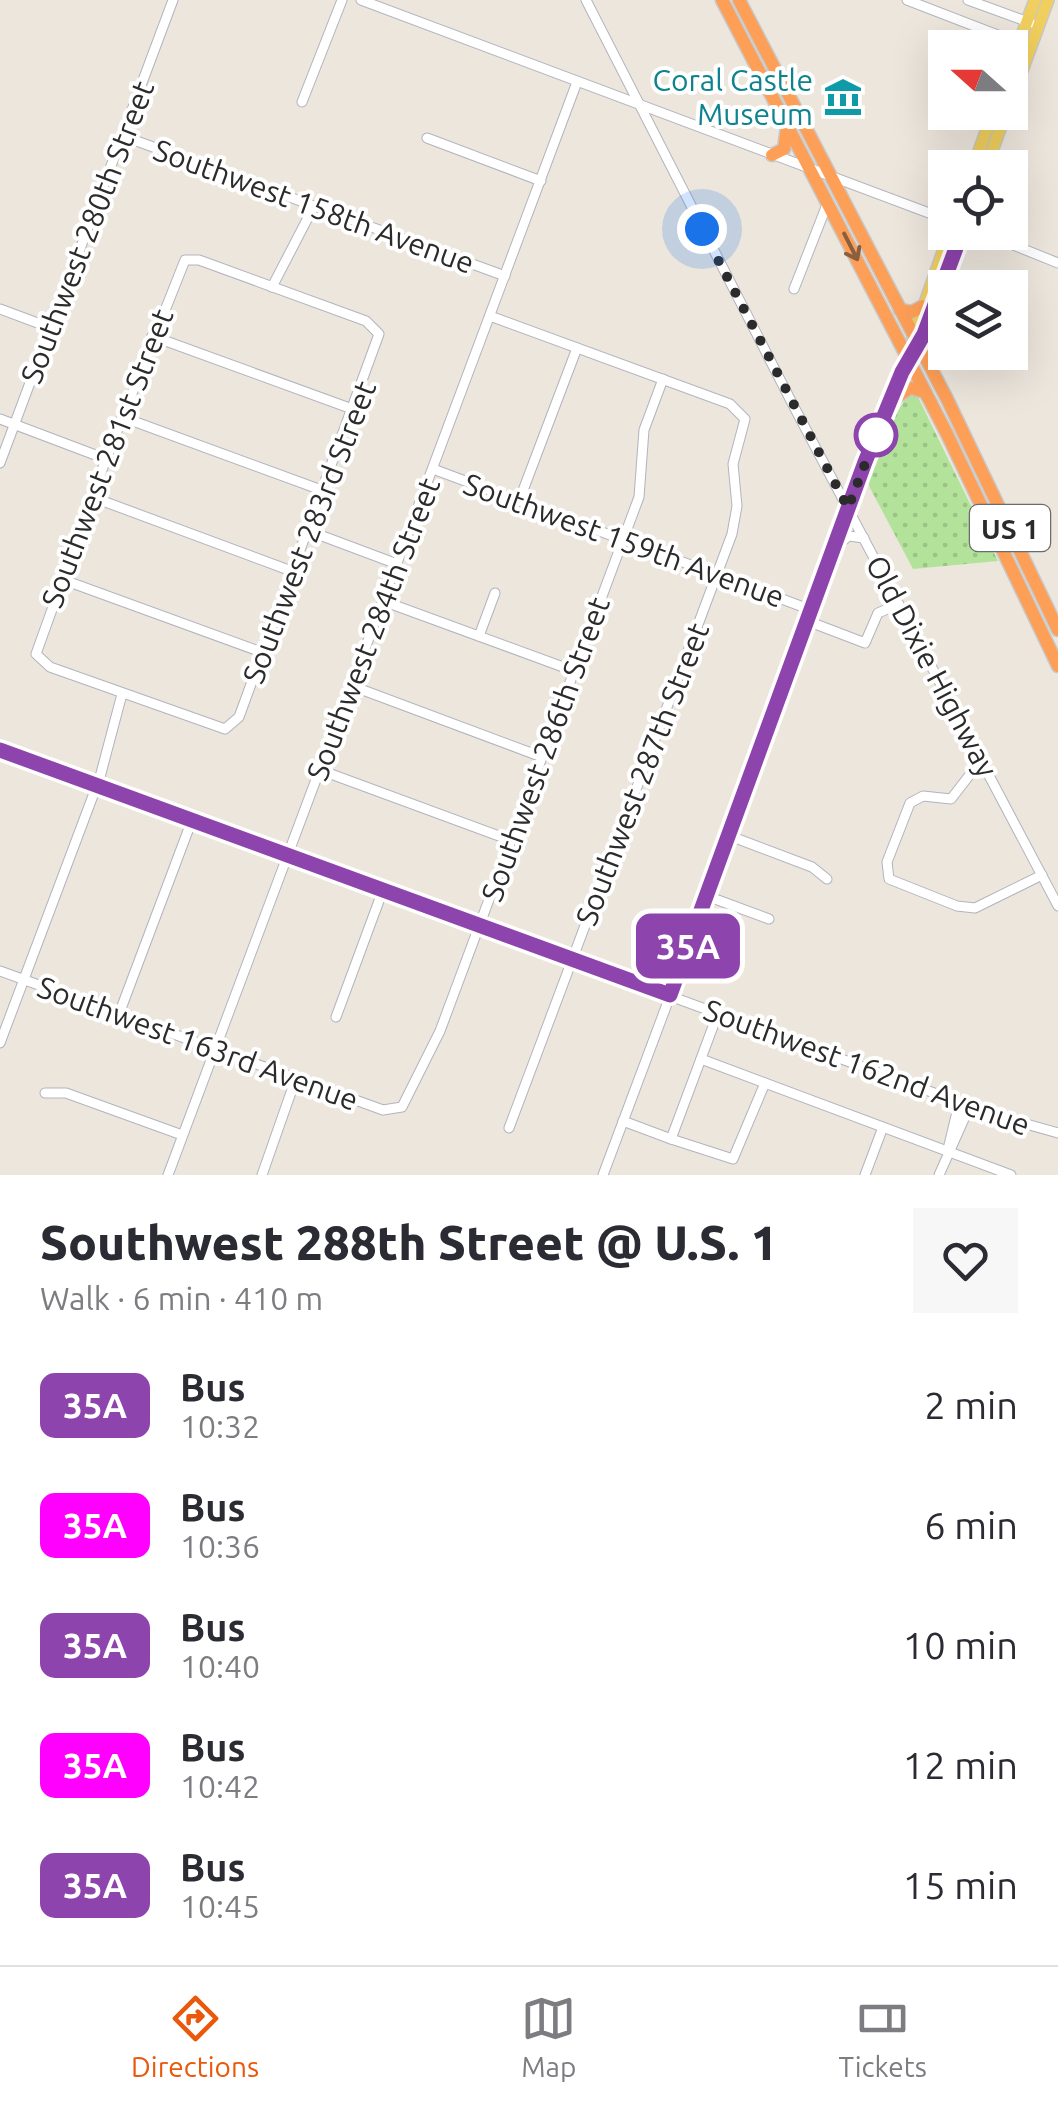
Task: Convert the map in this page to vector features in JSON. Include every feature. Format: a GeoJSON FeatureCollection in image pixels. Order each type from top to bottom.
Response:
{"type":"FeatureCollection","features":[{"type":"Feature","properties":{"kind":"highway","name":"US 1"},"geometry":{"type":"LineString","coordinates":[[722,0],[958,455],[1058,666]]}},
{"type":"Feature","properties":{"kind":"highway","name":"US 1"},"geometry":{"type":"LineString","coordinates":[[739,0],[916,339],[1058,630]]}},
{"type":"Feature","properties":{"kind":"highway"},"geometry":{"type":"LineString","coordinates":[[772,155],[787,144],[787,124]]}},
{"type":"Feature","properties":{"kind":"highway"},"geometry":{"type":"LineString","coordinates":[[900,310],[912,312],[923,306]]}},
{"type":"Feature","properties":{"kind":"highway"},"geometry":{"type":"LineString","coordinates":[[889,402],[910,388],[926,392]]}},
{"type":"Feature","properties":{"kind":"highway"},"geometry":{"type":"LineString","coordinates":[[958,455],[977,474],[996,516],[1007,521]]}},
{"type":"Feature","properties":{"kind":"highway"},"geometry":{"type":"LineString","coordinates":[[1024,590],[1058,648]]}},
{"type":"Feature","properties":{"kind":"main road"},"geometry":{"type":"LineString","coordinates":[[1033,24],[1035,0]]}},
{"type":"Feature","properties":{"kind":"main road"},"geometry":{"type":"LineString","coordinates":[[1028,37],[1048,0]]}},
{"type":"Feature","properties":{"kind":"main road"},"geometry":{"type":"LineString","coordinates":[[916,339],[923,306],[943,250]]}},
{"type":"Feature","properties":{"kind":"main road"},"geometry":{"type":"LineString","coordinates":[[908,358],[954,250]]}},
{"type":"Feature","properties":{"kind":"street","name":"Southwest 280th Street"},"geometry":{"type":"LineString","coordinates":[[0,463],[174,0]]}},
{"type":"Feature","properties":{"kind":"street"},"geometry":{"type":"LineString","coordinates":[[302,102],[342,0]]}},
{"type":"Feature","properties":{"kind":"street"},"geometry":{"type":"LineString","coordinates":[[361,0],[928,213]]}},
{"type":"Feature","properties":{"kind":"street","name":"Old Dixie Highway"},"geometry":{"type":"LineString","coordinates":[[586,0],[1058,906]]}},
{"type":"Feature","properties":{"kind":"street"},"geometry":{"type":"LineString","coordinates":[[907,0],[986,30]]}},
{"type":"Feature","properties":{"kind":"street"},"geometry":{"type":"LineString","coordinates":[[968,0],[1033,24]]}},
{"type":"Feature","properties":{"kind":"street","name":"Southwest 284th Street"},"geometry":{"type":"LineString","coordinates":[[168,1175],[577,82]]}},
{"type":"Feature","properties":{"kind":"street","name":"Southwest 158th Avenue"},"geometry":{"type":"LineString","coordinates":[[123,136],[505,276]]}},
{"type":"Feature","properties":{"kind":"street"},"geometry":{"type":"LineString","coordinates":[[427,138],[541,181]]}},
{"type":"Feature","properties":{"kind":"street"},"geometry":{"type":"LineString","coordinates":[[794,289],[828,202]]}},
{"type":"Feature","properties":{"kind":"street"},"geometry":{"type":"LineString","coordinates":[[272,286],[314,206]]}},
{"type":"Feature","properties":{"kind":"street"},"geometry":{"type":"LineString","coordinates":[[1025,250],[1058,263]]}},
{"type":"Feature","properties":{"kind":"street","name":"Southwest 281st Street"},"geometry":{"type":"LineString","coordinates":[[122,694],[37,659],[36,646],[152,336],[185,260],[200,260],[272,286]]}},
{"type":"Feature","properties":{"kind":"street","name":"Southwest 283rd Street"},"geometry":{"type":"LineString","coordinates":[[122,694],[228,729],[238,721],[377,351],[378,330],[366,321],[272,286]]}},
{"type":"Feature","properties":{"kind":"street"},"geometry":{"type":"LineString","coordinates":[[0,309],[51,328]]}},
{"type":"Feature","properties":{"kind":"street"},"geometry":{"type":"LineString","coordinates":[[490,316],[663,379]]}},
{"type":"Feature","properties":{"kind":"street"},"geometry":{"type":"LineString","coordinates":[[152,336],[355,410]]}},
{"type":"Feature","properties":{"kind":"street"},"geometry":{"type":"LineString","coordinates":[[519,502],[576,348]]}},
{"type":"Feature","properties":{"kind":"street"},"geometry":{"type":"LineString","coordinates":[[603,1175],[810,622],[848,508],[908,358]]}},
{"type":"Feature","properties":{"kind":"street","name":"Southwest 287th Street"},"geometry":{"type":"LineString","coordinates":[[509,1128],[735,526],[733,464],[744,416],[730,404],[663,379]]}},
{"type":"Feature","properties":{"kind":"street","name":"Southwest 286th Street"},"geometry":{"type":"LineString","coordinates":[[398,1110],[436,1041],[642,488],[644,430],[663,379]]}},
{"type":"Feature","properties":{"kind":"street"},"geometry":{"type":"LineString","coordinates":[[122,417],[324,491]]}},
{"type":"Feature","properties":{"kind":"street"},"geometry":{"type":"LineString","coordinates":[[0,419],[106,458]]}},
{"type":"Feature","properties":{"kind":"street","name":"Southwest 159th Avenue"},"geometry":{"type":"LineString","coordinates":[[433,469],[814,611]]}},
{"type":"Feature","properties":{"kind":"street"},"geometry":{"type":"LineString","coordinates":[[92,497],[294,572]]}},
{"type":"Feature","properties":{"kind":"street"},"geometry":{"type":"LineString","coordinates":[[309,532],[397,564]]}},
{"type":"Feature","properties":{"kind":"street"},"geometry":{"type":"LineString","coordinates":[[834,548],[848,536],[864,538]]}},
{"type":"Feature","properties":{"kind":"street"},"geometry":{"type":"LineString","coordinates":[[61,579],[264,653]]}},
{"type":"Feature","properties":{"kind":"street"},"geometry":{"type":"LineString","coordinates":[[479,636],[495,592]]}},
{"type":"Feature","properties":{"kind":"street"},"geometry":{"type":"LineString","coordinates":[[383,601],[574,671]]}},
{"type":"Feature","properties":{"kind":"street"},"geometry":{"type":"LineString","coordinates":[[810,622],[865,643],[878,613],[899,604]]}},
{"type":"Feature","properties":{"kind":"street"},"geometry":{"type":"LineString","coordinates":[[352,686],[542,757]]}},
{"type":"Feature","properties":{"kind":"street"},"geometry":{"type":"LineString","coordinates":[[0,1043],[97,786],[122,694]]}},
{"type":"Feature","properties":{"kind":"street","name":"Southwest 162nd Avenue"},"geometry":{"type":"LineString","coordinates":[[1,755],[192,820],[966,1104],[1058,1133]]}},
{"type":"Feature","properties":{"kind":"street"},"geometry":{"type":"LineString","coordinates":[[982,759],[950,799],[923,796],[910,802],[886,874],[896,884],[969,908],[989,904],[1042,876]]}},
{"type":"Feature","properties":{"kind":"street"},"geometry":{"type":"LineString","coordinates":[[320,770],[510,840]]}},
{"type":"Feature","properties":{"kind":"street"},"geometry":{"type":"LineString","coordinates":[[119,1014],[192,820]]}},
{"type":"Feature","properties":{"kind":"street"},"geometry":{"type":"LineString","coordinates":[[730,836],[812,867],[827,879]]}},
{"type":"Feature","properties":{"kind":"street"},"geometry":{"type":"LineString","coordinates":[[336,1017],[383,890]]}},
{"type":"Feature","properties":{"kind":"street"},"geometry":{"type":"LineString","coordinates":[[707,896],[768,919]]}},
{"type":"Feature","properties":{"kind":"street","name":"Southwest 163rd Avenue"},"geometry":{"type":"LineString","coordinates":[[0,970],[383,1110],[398,1110]]}},
{"type":"Feature","properties":{"kind":"street"},"geometry":{"type":"LineString","coordinates":[[671,1139],[718,1013]]}},
{"type":"Feature","properties":{"kind":"street"},"geometry":{"type":"LineString","coordinates":[[701,1059],[1011,1175]]}},
{"type":"Feature","properties":{"kind":"street"},"geometry":{"type":"LineString","coordinates":[[262,1175],[296,1078]]}},
{"type":"Feature","properties":{"kind":"street"},"geometry":{"type":"LineString","coordinates":[[623,1121],[732,1159],[765,1083]]}},
{"type":"Feature","properties":{"kind":"street"},"geometry":{"type":"LineString","coordinates":[[45,1093],[66,1093],[182,1136]]}},
{"type":"Feature","properties":{"kind":"street"},"geometry":{"type":"LineString","coordinates":[[939,1175],[964,1119],[966,1104]]}},
{"type":"Feature","properties":{"kind":"street"},"geometry":{"type":"LineString","coordinates":[[865,1175],[883,1127]]}},
{"type":"Feature","properties":{"kind":"green space"},"geometry":{"type":"Polygon","coordinates":[[[909,393],[917,395],[998,561],[913,569],[870,488],[867,479],[884,434],[909,393]]]}},
{"type":"Feature","properties":{"kind":"bus line","name":"35A"},"geometry":{"type":"LineString","coordinates":[[0,750],[670,995],[810,622],[865,462],[908,358],[924,334],[955,250]]}},
{"type":"Feature","properties":{"kind":"place","name":"Coral Castle Museum"},"geometry":{"type":"Point","coordinates":[843,97]}},
{"type":"Feature","properties":{"kind":"route"},"geometry":{"type":"LineString","coordinates":[[702,229],[848,508],[880,425],[876,435]]}}]}
